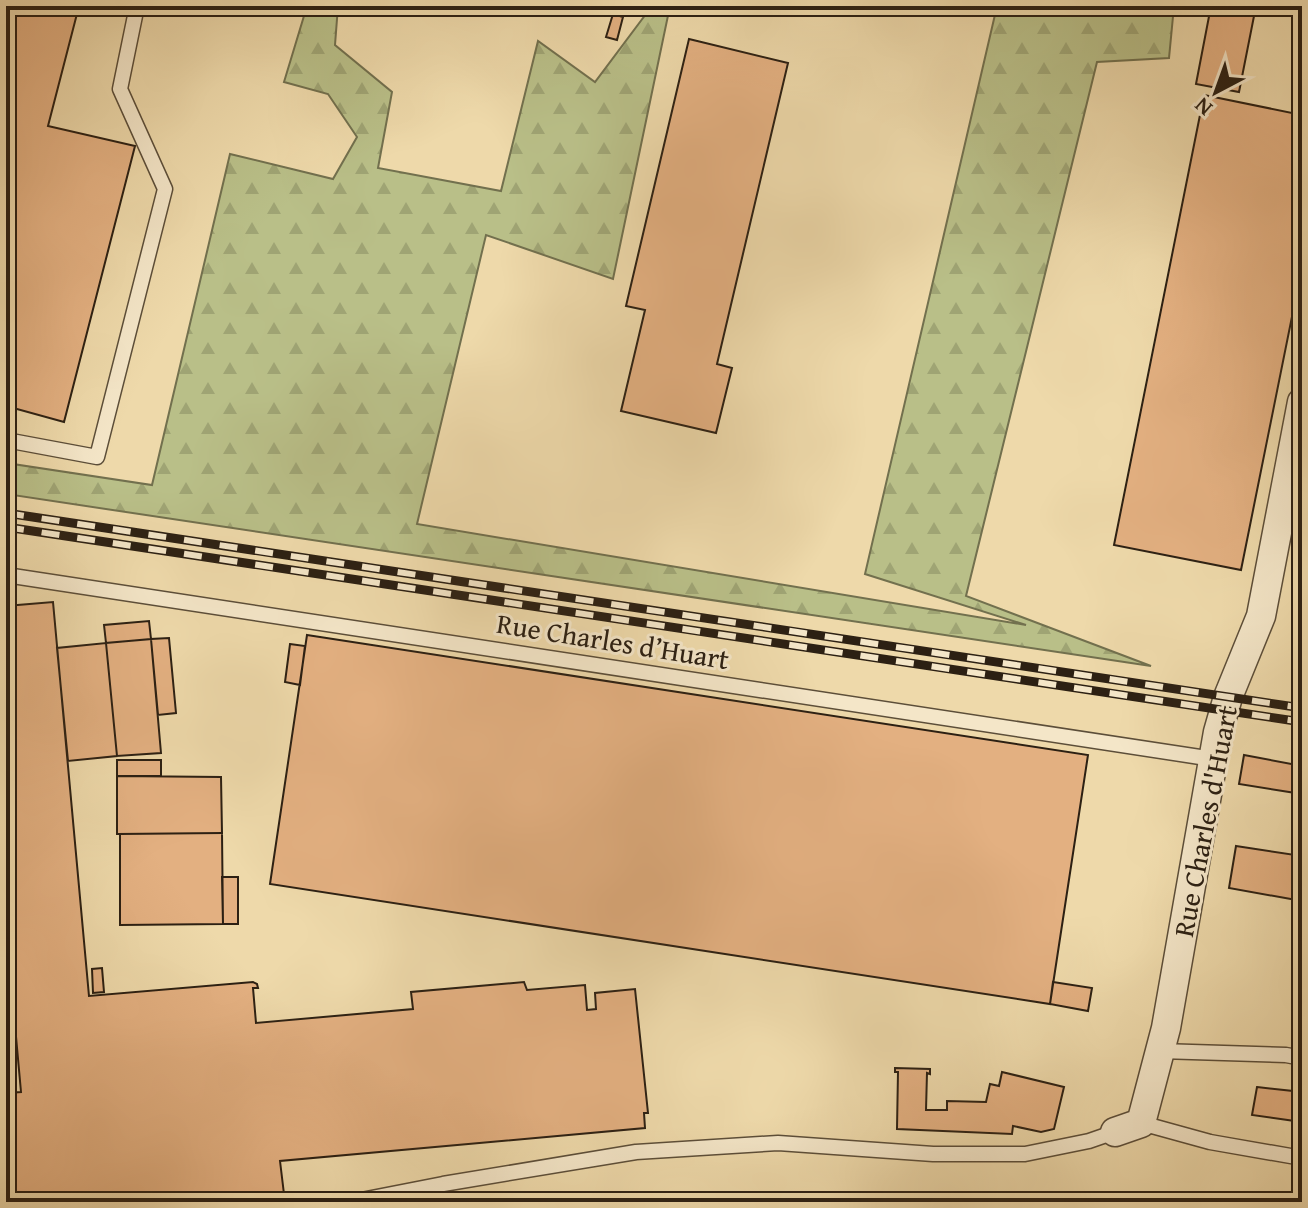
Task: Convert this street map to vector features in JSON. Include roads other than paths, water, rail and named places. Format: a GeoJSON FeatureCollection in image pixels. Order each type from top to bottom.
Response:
{"type":"FeatureCollection","features":[{"type":"Feature","properties":{"kind":"street","name":"Rue Charles d'Huart"},"geometry":{"type":"LineString","coordinates":[[1128,1128],[1160,1051],[1213,759],[1228,697],[1261,616],[1302,402]]}},
{"type":"Feature","properties":{"kind":"lane"},"geometry":{"type":"LineString","coordinates":[[6,440],[97,457],[165,189],[120,89],[137,6]]}},
{"type":"Feature","properties":{"kind":"lane","name":"Rue Charles d’Huart"},"geometry":{"type":"LineString","coordinates":[[6,575],[1213,759]]}},
{"type":"Feature","properties":{"kind":"lane"},"geometry":{"type":"LineString","coordinates":[[1160,1051],[1302,1058]]}},
{"type":"Feature","properties":{"kind":"lane"},"geometry":{"type":"LineString","coordinates":[[351,1202],[636,1152],[778,1143],[933,1154],[1025,1154],[1089,1141],[1128,1128],[1302,1158]]}},
{"type":"Feature","properties":{"kind":"railway"},"geometry":{"type":"LineString","coordinates":[[6,513],[1302,708]]}},
{"type":"Feature","properties":{"kind":"railway"},"geometry":{"type":"LineString","coordinates":[[6,527],[1302,722]]}}]}
